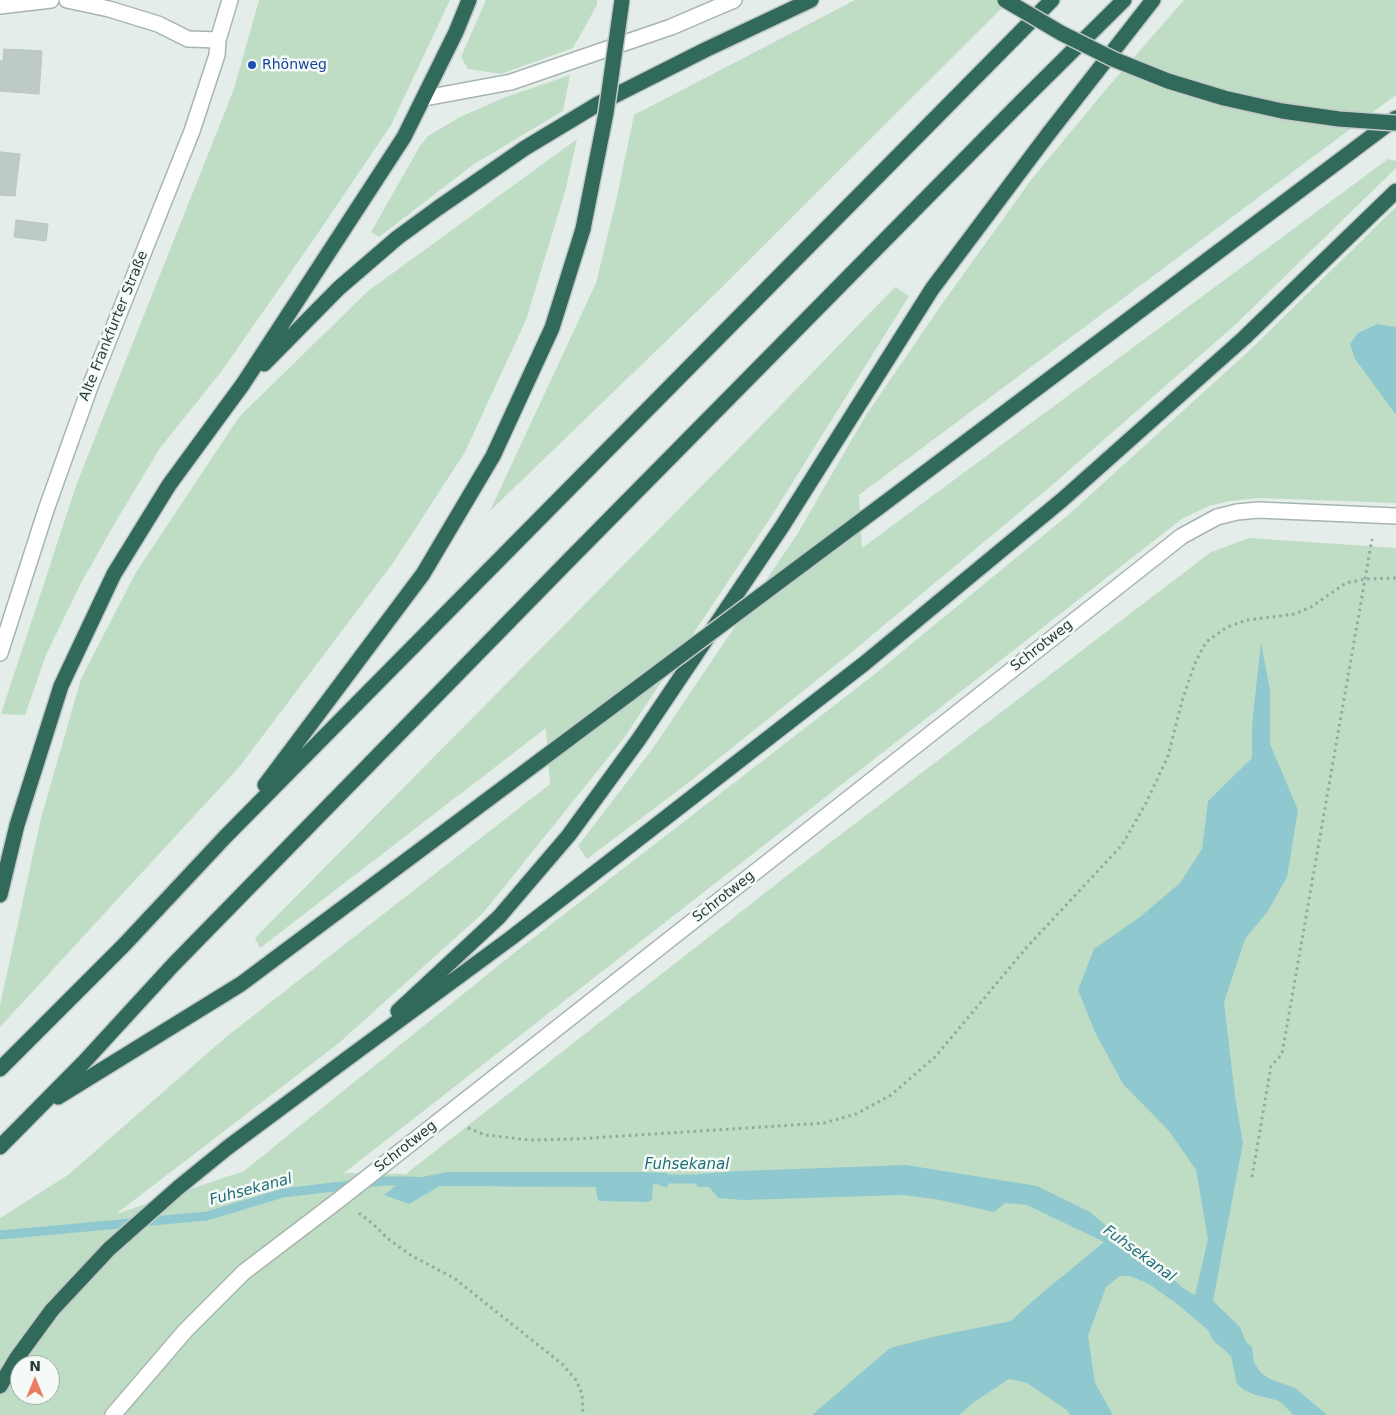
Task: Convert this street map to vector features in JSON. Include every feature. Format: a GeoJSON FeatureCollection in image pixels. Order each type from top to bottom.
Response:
{"type":"FeatureCollection","features":[{"type":"Feature","properties":{"kind":"highway"},"geometry":{"type":"LineString","coordinates":[[0,895],[17,825],[60,686],[114,574],[169,485],[243,384],[404,137],[456,32],[469,0]]}},
{"type":"Feature","properties":{"kind":"highway"},"geometry":{"type":"LineString","coordinates":[[226,836],[423,574],[493,456],[552,328],[583,228],[606,113],[622,0]]}},
{"type":"Feature","properties":{"kind":"highway"},"geometry":{"type":"LineString","coordinates":[[243,384],[340,288],[397,238],[525,148],[598,104],[705,50],[811,0]]}},
{"type":"Feature","properties":{"kind":"highway"},"geometry":{"type":"LineString","coordinates":[[1005,0],[1061,34],[1114,60],[1168,81],[1224,98],[1282,111],[1339,119],[1396,122]]}},
{"type":"Feature","properties":{"kind":"highway"},"geometry":{"type":"LineString","coordinates":[[0,1069],[124,944],[226,836],[1052,0]]}},
{"type":"Feature","properties":{"kind":"highway"},"geometry":{"type":"LineString","coordinates":[[0,1147],[84,1062],[180,958],[564,565],[1124,0]]}},
{"type":"Feature","properties":{"kind":"highway"},"geometry":{"type":"LineString","coordinates":[[348,1058],[499,917],[569,835],[639,739],[783,525],[932,289],[1049,133],[1153,0]]}},
{"type":"Feature","properties":{"kind":"highway"},"geometry":{"type":"LineString","coordinates":[[35,1111],[241,984],[1396,118]]}},
{"type":"Feature","properties":{"kind":"highway"},"geometry":{"type":"LineString","coordinates":[[0,1386],[16,1359],[52,1310],[109,1249],[179,1187],[227,1148],[512,938],[865,664],[1062,500],[1244,338],[1396,192]]}},
{"type":"Feature","properties":{"kind":"street"},"geometry":{"type":"LineString","coordinates":[[0,6],[51,0]]}},
{"type":"Feature","properties":{"kind":"street"},"geometry":{"type":"LineString","coordinates":[[67,0],[109,8],[158,24],[188,39],[218,40]]}},
{"type":"Feature","properties":{"kind":"street","name":"Alte Frankfurter Straße"},"geometry":{"type":"LineString","coordinates":[[0,653],[67,448],[192,131],[217,55],[218,40],[230,0]]}},
{"type":"Feature","properties":{"kind":"street"},"geometry":{"type":"LineString","coordinates":[[424,98],[512,82],[671,27],[734,0]]}},
{"type":"Feature","properties":{"kind":"street","name":"Schrotweg"},"geometry":{"type":"LineString","coordinates":[[113,1415],[186,1330],[244,1272],[372,1174],[1182,536],[1217,517],[1258,510],[1396,516]]}},
{"type":"Feature","properties":{"kind":"path"},"geometry":{"type":"LineString","coordinates":[[1252,1177],[1271,1066],[1282,1054],[1376,516]]}},
{"type":"Feature","properties":{"kind":"path"},"geometry":{"type":"LineString","coordinates":[[442,1119],[485,1134],[530,1140],[576,1139],[824,1123],[856,1114],[891,1095],[935,1057],[1028,947],[1122,845],[1146,803],[1168,756],[1182,701],[1195,663],[1206,642],[1227,627],[1247,620],[1295,614],[1311,607],[1346,583],[1365,579],[1396,578]]}},
{"type":"Feature","properties":{"kind":"path"},"geometry":{"type":"LineString","coordinates":[[340,1199],[412,1256],[467,1287],[562,1364],[576,1380],[582,1394],[583,1415]]}},
{"type":"Feature","properties":{"kind":"green space"},"geometry":{"type":"Polygon","coordinates":[[[259,0],[450,0],[391,125],[221,372],[160,448],[116,521],[81,583],[46,655],[25,715],[1,714],[77,483],[234,89],[259,0]]]}},
{"type":"Feature","properties":{"kind":"green space"},"geometry":{"type":"Polygon","coordinates":[[[486,0],[597,0],[597,5],[573,48],[501,74],[468,69],[461,57],[486,0]]]}},
{"type":"Feature","properties":{"kind":"green space"},"geometry":{"type":"Polygon","coordinates":[[[855,0],[1010,0],[717,292],[490,511],[596,283],[617,197],[634,115],[855,0]]]}},
{"type":"Feature","properties":{"kind":"green space"},"geometry":{"type":"Polygon","coordinates":[[[1184,0],[1396,0],[1396,95],[859,495],[862,548],[1388,159],[1396,161],[1396,168],[1235,325],[1051,486],[853,651],[688,783],[587,859],[578,846],[653,748],[798,533],[866,415],[942,304],[1031,180],[1102,94],[1184,0]]]}},
{"type":"Feature","properties":{"kind":"green space"},"geometry":{"type":"Polygon","coordinates":[[[570,75],[563,111],[474,164],[379,237],[371,232],[420,146],[428,136],[460,117],[506,97],[570,75]]]}},
{"type":"Feature","properties":{"kind":"green space"},"geometry":{"type":"Polygon","coordinates":[[[577,139],[566,188],[526,320],[465,452],[393,563],[240,766],[0,1027],[0,1005],[41,818],[81,679],[135,574],[239,417],[368,291],[577,139]]]}},
{"type":"Feature","properties":{"kind":"green space"},"geometry":{"type":"Polygon","coordinates":[[[1396,207],[1396,503],[1260,498],[1230,501],[1209,506],[1183,518],[344,1173],[406,1174],[793,871],[1211,552],[1250,538],[1396,548],[1396,1415],[0,1415],[0,1218],[68,1175],[226,1037],[550,784],[546,728],[260,948],[255,938],[755,432],[895,287],[909,296],[769,520],[624,738],[483,913],[339,1043],[116,1214],[244,1171],[514,953],[871,677],[1067,516],[1250,350],[1396,207]]]}},
{"type":"Feature","properties":{"kind":"water"},"geometry":{"type":"Polygon","coordinates":[[[1377,324],[1396,327],[1396,415],[1355,359],[1350,344],[1358,333],[1377,324]]]}},
{"type":"Feature","properties":{"kind":"water"},"geometry":{"type":"Polygon","coordinates":[[[1261,643],[1270,690],[1270,744],[1298,810],[1287,877],[1268,911],[1245,939],[1224,1002],[1235,1096],[1243,1143],[1213,1301],[1240,1327],[1246,1342],[1252,1347],[1254,1363],[1261,1373],[1270,1379],[1295,1388],[1327,1415],[1293,1415],[1282,1403],[1244,1390],[1237,1384],[1231,1356],[1213,1340],[1208,1330],[1180,1306],[1149,1284],[1130,1276],[1120,1276],[1106,1287],[1088,1336],[1095,1383],[1113,1415],[1070,1415],[1068,1411],[1027,1383],[1009,1379],[974,1402],[959,1415],[812,1415],[890,1348],[1011,1321],[1104,1242],[1027,1205],[1005,1203],[994,1212],[935,1199],[902,1195],[743,1200],[718,1198],[709,1187],[698,1187],[693,1179],[698,1174],[906,1165],[1037,1186],[1090,1212],[1105,1225],[1128,1239],[1183,1288],[1195,1295],[1208,1239],[1196,1170],[1169,1131],[1123,1084],[1095,1032],[1078,990],[1094,949],[1140,917],[1180,883],[1202,849],[1208,801],[1252,758],[1252,725],[1261,643]]]}},
{"type":"Feature","properties":{"kind":"water"},"geometry":{"type":"Polygon","coordinates":[[[447,1172],[641,1172],[667,1173],[671,1177],[667,1187],[656,1183],[653,1185],[652,1200],[648,1202],[599,1201],[596,1187],[440,1186],[409,1204],[384,1195],[406,1177],[422,1177],[447,1172]]]}},
{"type":"Feature","properties":{"kind":"building"},"geometry":{"type":"Polygon","coordinates":[[[4,49],[42,51],[39,94],[0,91],[0,61],[3,61],[4,49]]]}},
{"type":"Feature","properties":{"kind":"building"},"geometry":{"type":"Polygon","coordinates":[[[0,152],[20,154],[15,196],[0,195],[0,152]]]}},
{"type":"Feature","properties":{"kind":"building"},"geometry":{"type":"Polygon","coordinates":[[[16,220],[48,224],[46,241],[14,237],[16,220]]]}},
{"type":"Feature","properties":{"kind":"waterway","name":"Fuhsekanal"},"geometry":{"type":"LineString","coordinates":[[660,1179],[705,1179]]}},
{"type":"Feature","properties":{"kind":"waterway","name":"Fuhsekanal"},"geometry":{"type":"LineString","coordinates":[[0,1235],[207,1216],[283,1193],[384,1181],[412,1181]]}},
{"type":"Feature","properties":{"kind":"place","name":"Rhönweg"},"geometry":{"type":"Point","coordinates":[252,65]}}]}
